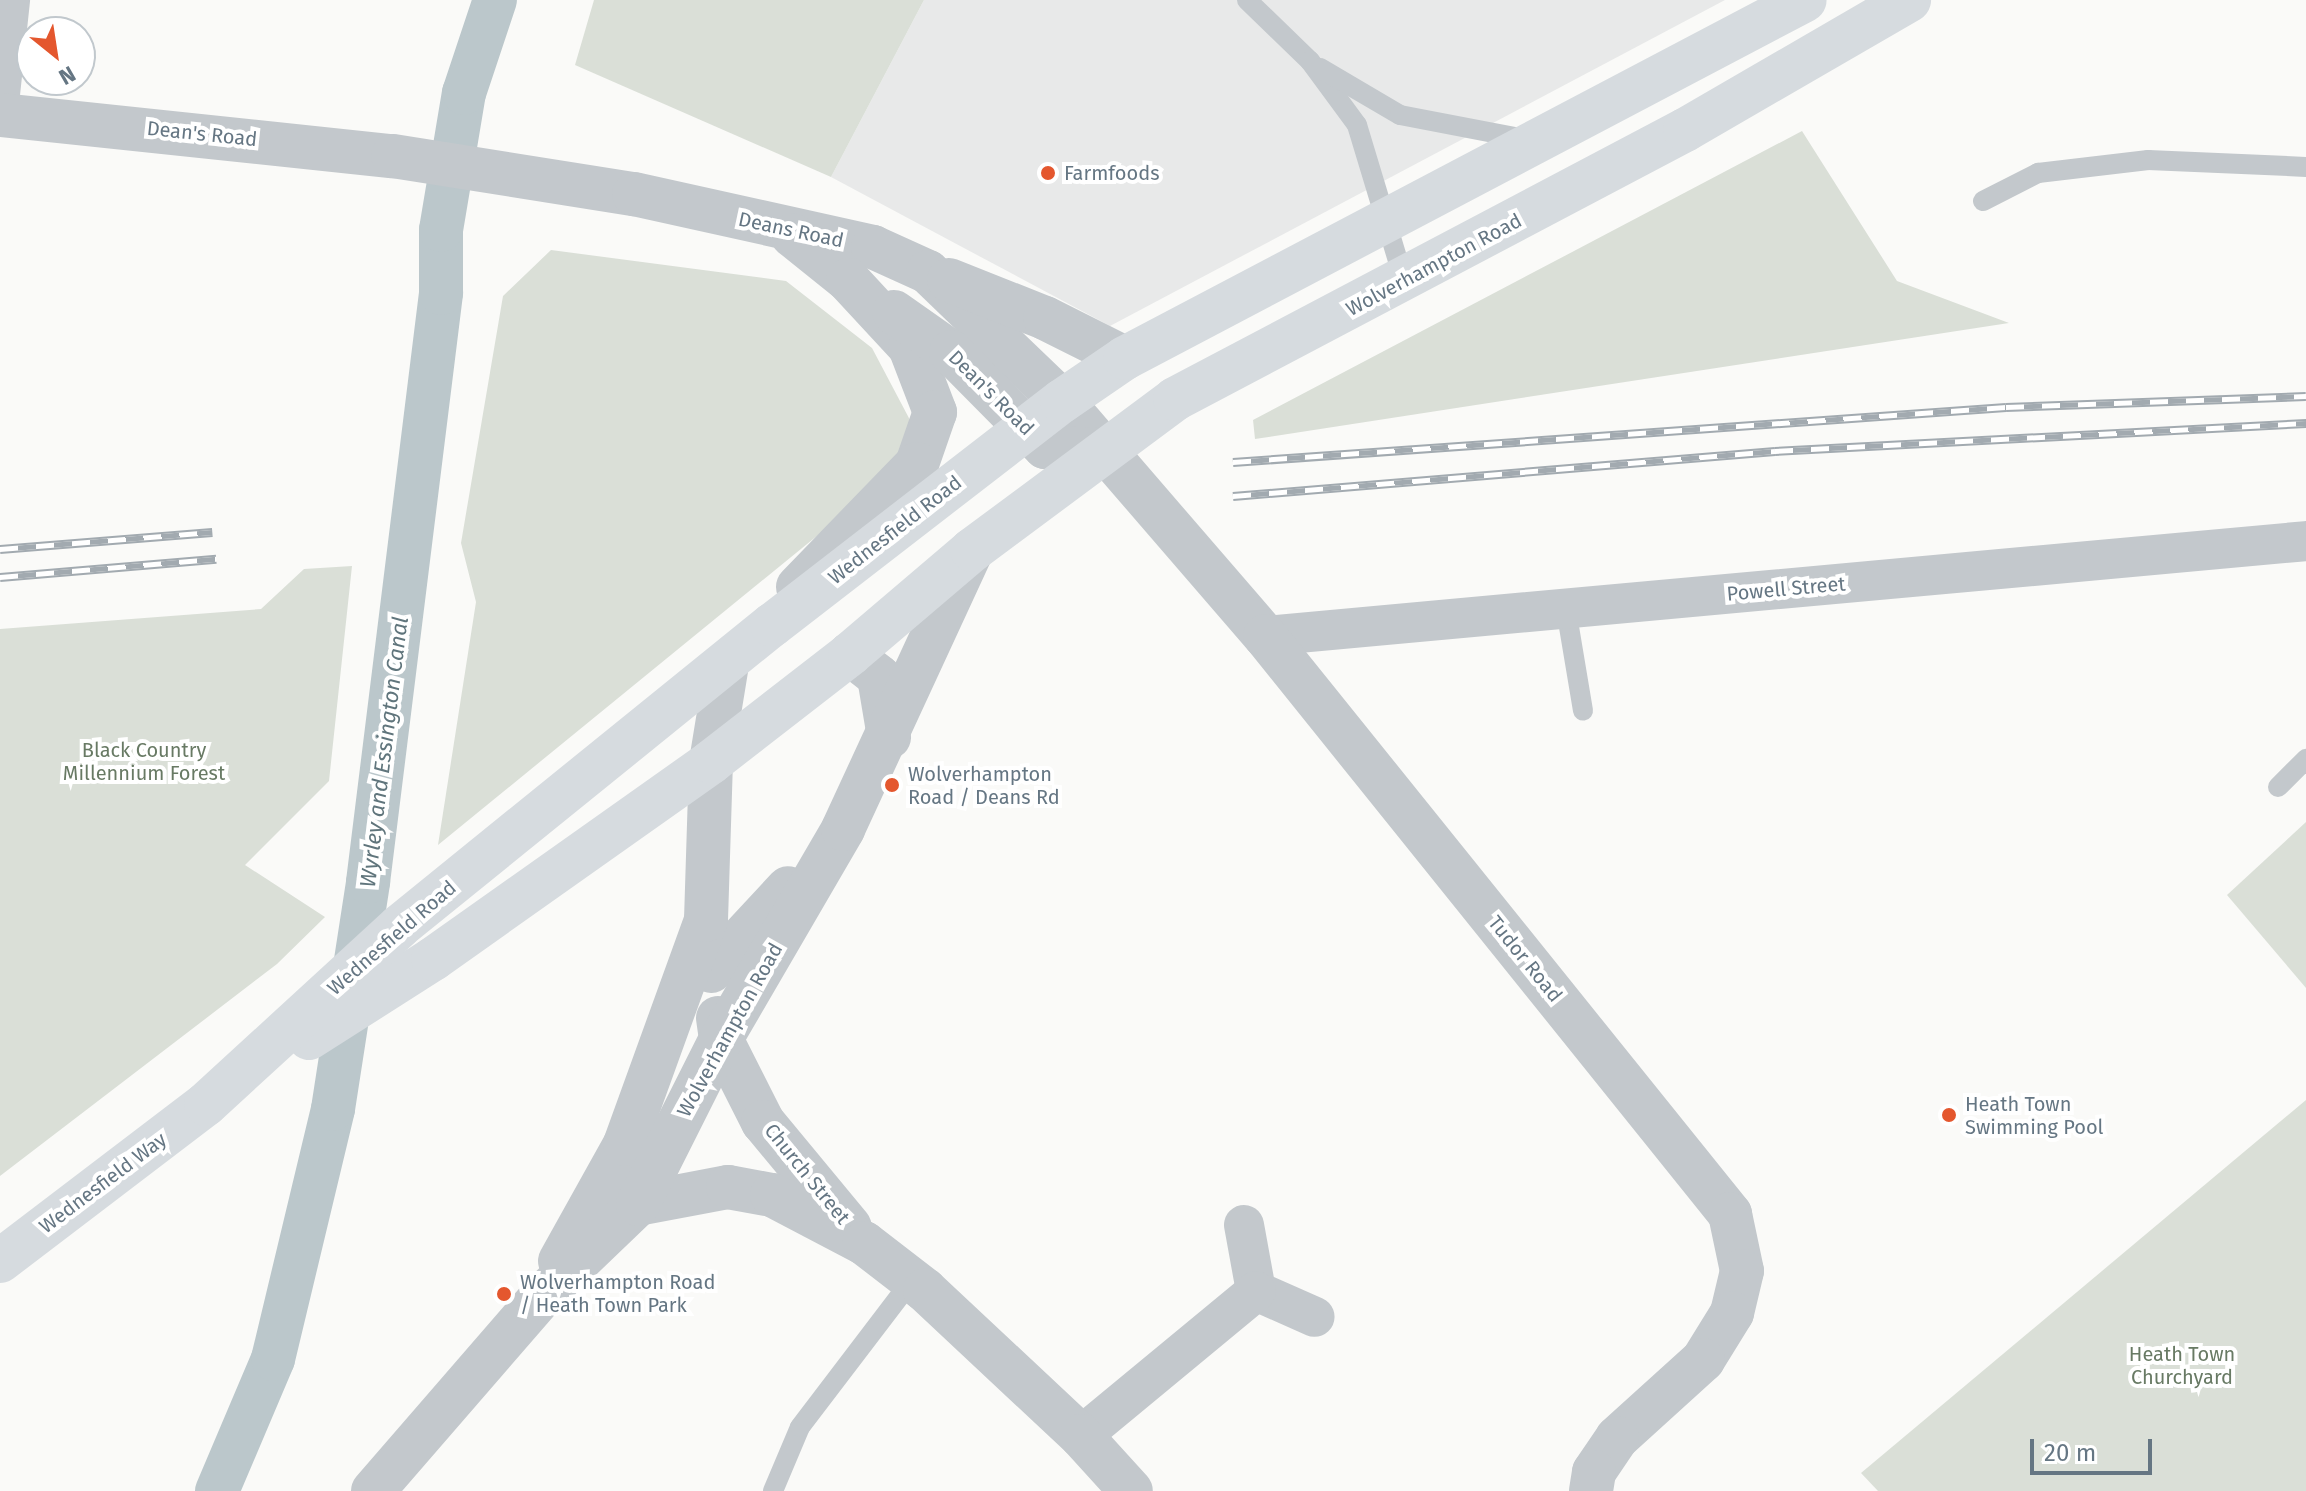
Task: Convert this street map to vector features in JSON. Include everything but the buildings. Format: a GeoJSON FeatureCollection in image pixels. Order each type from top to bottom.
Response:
{"type":"FeatureCollection","features":[{"type":"Feature","properties":{"kind":"main road"},"geometry":{"type":"LineString","coordinates":[[1062,401],[1125,358],[1805,0]]}},
{"type":"Feature","properties":{"kind":"main road","name":"Wolverhampton Road"},"geometry":{"type":"LineString","coordinates":[[711,762],[850,654],[972,550],[1175,399],[1404,281],[1685,130],[1909,0]]}},
{"type":"Feature","properties":{"kind":"main road","name":"Wednesfield Road"},"geometry":{"type":"LineString","coordinates":[[266,1058],[400,926],[772,625],[1062,401]]}},
{"type":"Feature","properties":{"kind":"main road","name":"Wednesfield Road"},"geometry":{"type":"LineString","coordinates":[[206,1104],[266,1058],[556,872],[711,762]]}},
{"type":"Feature","properties":{"kind":"main road","name":"Wednesfield Way"},"geometry":{"type":"LineString","coordinates":[[0,1261],[206,1104]]}},
{"type":"Feature","properties":{"kind":"street"},"geometry":{"type":"LineString","coordinates":[[0,94],[10,0]]}},
{"type":"Feature","properties":{"kind":"street","name":"Dean's Road"},"geometry":{"type":"LineString","coordinates":[[0,115],[175,130],[403,158]]}},
{"type":"Feature","properties":{"kind":"street","name":"Deans Road"},"geometry":{"type":"LineString","coordinates":[[403,158],[634,194],[787,231],[873,247],[928,272],[1062,401],[1103,450]]}},
{"type":"Feature","properties":{"kind":"street","name":"Dean's Road"},"geometry":{"type":"LineString","coordinates":[[787,231],[848,280],[951,352],[1045,447],[1103,450]]}},
{"type":"Feature","properties":{"kind":"street"},"geometry":{"type":"LineString","coordinates":[[928,272],[1045,318],[1125,358]]}},
{"type":"Feature","properties":{"kind":"street","name":"Dean's Road"},"geometry":{"type":"LineString","coordinates":[[772,625],[805,578],[917,464],[935,412],[910,347],[848,280]]}},
{"type":"Feature","properties":{"kind":"street","name":"Tudor Road"},"geometry":{"type":"LineString","coordinates":[[1103,450],[1265,636],[1730,1214],[1742,1271],[1732,1313],[1703,1360],[1617,1438],[1594,1472],[1591,1491]]}},
{"type":"Feature","properties":{"kind":"street","name":"Powell Street"},"geometry":{"type":"LineString","coordinates":[[1265,636],[2306,541]]}},
{"type":"Feature","properties":{"kind":"street","name":"Wolverhampton Road"},"geometry":{"type":"LineString","coordinates":[[373,1491],[540,1298],[638,1204],[721,1039],[843,829],[889,737],[972,550]]}},
{"type":"Feature","properties":{"kind":"street"},"geometry":{"type":"LineString","coordinates":[[850,654],[879,677],[889,737]]}},
{"type":"Feature","properties":{"kind":"street","name":"Wolverhampton Road"},"geometry":{"type":"LineString","coordinates":[[540,1298],[625,1144],[706,920],[711,762],[727,664]]}},
{"type":"Feature","properties":{"kind":"street"},"geometry":{"type":"LineString","coordinates":[[711,971],[843,829]]}},
{"type":"Feature","properties":{"kind":"street","name":"Church Street"},"geometry":{"type":"LineString","coordinates":[[706,920],[721,1039],[763,1122],[864,1243]]}},
{"type":"Feature","properties":{"kind":"street","name":"Church Street"},"geometry":{"type":"LineString","coordinates":[[638,1204],[728,1187],[758,1192],[772,1195],[864,1243],[912,1280],[1081,1436],[1131,1491]]}},
{"type":"Feature","properties":{"kind":"street"},"geometry":{"type":"LineString","coordinates":[[1244,1225],[1256,1291]]}},
{"type":"Feature","properties":{"kind":"street"},"geometry":{"type":"LineString","coordinates":[[1256,1291],[1315,1317]]}},
{"type":"Feature","properties":{"kind":"street"},"geometry":{"type":"LineString","coordinates":[[1081,1436],[1256,1291]]}},
{"type":"Feature","properties":{"kind":"lane"},"geometry":{"type":"LineString","coordinates":[[1247,0],[1310,61],[1357,125],[1404,281]]}},
{"type":"Feature","properties":{"kind":"lane"},"geometry":{"type":"LineString","coordinates":[[1310,61],[1400,115],[1538,140]]}},
{"type":"Feature","properties":{"kind":"lane"},"geometry":{"type":"LineString","coordinates":[[1983,201],[2038,173],[2148,160],[2306,167]]}},
{"type":"Feature","properties":{"kind":"lane"},"geometry":{"type":"LineString","coordinates":[[1566,609],[1583,711]]}},
{"type":"Feature","properties":{"kind":"lane"},"geometry":{"type":"LineString","coordinates":[[2278,787],[2306,759]]}},
{"type":"Feature","properties":{"kind":"lane"},"geometry":{"type":"LineString","coordinates":[[773,1491],[800,1427],[912,1280]]}},
{"type":"Feature","properties":{"kind":"shaded area"},"geometry":{"type":"Polygon","coordinates":[[[924,0],[1725,0],[1110,326],[831,177],[924,0]]]}},
{"type":"Feature","properties":{"kind":"green space"},"geometry":{"type":"Polygon","coordinates":[[[594,0],[924,0],[831,177],[575,65],[594,0]]]}},
{"type":"Feature","properties":{"kind":"green space"},"geometry":{"type":"Polygon","coordinates":[[[1802,131],[1897,281],[2009,323],[1255,439],[1253,420],[1802,131]]]}},
{"type":"Feature","properties":{"kind":"green space"},"geometry":{"type":"Polygon","coordinates":[[[551,250],[786,281],[872,348],[910,420],[898,460],[823,531],[438,845],[476,602],[461,543],[503,296],[551,250]]]}},
{"type":"Feature","properties":{"kind":"green space","name":"Black Country Millennium Forest"},"geometry":{"type":"Polygon","coordinates":[[[352,566],[329,781],[245,865],[325,917],[277,964],[0,1176],[0,629],[261,609],[304,569],[352,566]]]}},
{"type":"Feature","properties":{"kind":"green space"},"geometry":{"type":"Polygon","coordinates":[[[2306,822],[2306,988],[2227,895],[2306,822]]]}},
{"type":"Feature","properties":{"kind":"green space","name":"Heath Town Churchyard"},"geometry":{"type":"Polygon","coordinates":[[[2306,1100],[2306,1491],[1878,1491],[1861,1473],[2306,1100]]]}},
{"type":"Feature","properties":{"kind":"waterway","name":"Wyrley and Essington Canal"},"geometry":{"type":"LineString","coordinates":[[217,1491],[273,1359],[333,1109],[368,882],[441,293],[441,230],[464,93],[495,0]]}},
{"type":"Feature","properties":{"kind":"railway"},"geometry":{"type":"LineString","coordinates":[[1233,462],[2006,407],[2306,396]]}},
{"type":"Feature","properties":{"kind":"railway"},"geometry":{"type":"LineString","coordinates":[[1233,496],[1775,451],[2306,423]]}},
{"type":"Feature","properties":{"kind":"railway"},"geometry":{"type":"LineString","coordinates":[[0,549],[212,532]]}},
{"type":"Feature","properties":{"kind":"railway"},"geometry":{"type":"LineString","coordinates":[[0,577],[216,559]]}},
{"type":"Feature","properties":{"kind":"place","name":"Farmfoods"},"geometry":{"type":"Point","coordinates":[1048,173]}},
{"type":"Feature","properties":{"kind":"place","name":"Wolverhampton Road / Deans Rd"},"geometry":{"type":"Point","coordinates":[892,785]}},
{"type":"Feature","properties":{"kind":"place","name":"Heath Town Swimming Pool"},"geometry":{"type":"Point","coordinates":[1949,1115]}},
{"type":"Feature","properties":{"kind":"place","name":"Wolverhampton Road / Heath Town Park"},"geometry":{"type":"Point","coordinates":[504,1294]}}]}
